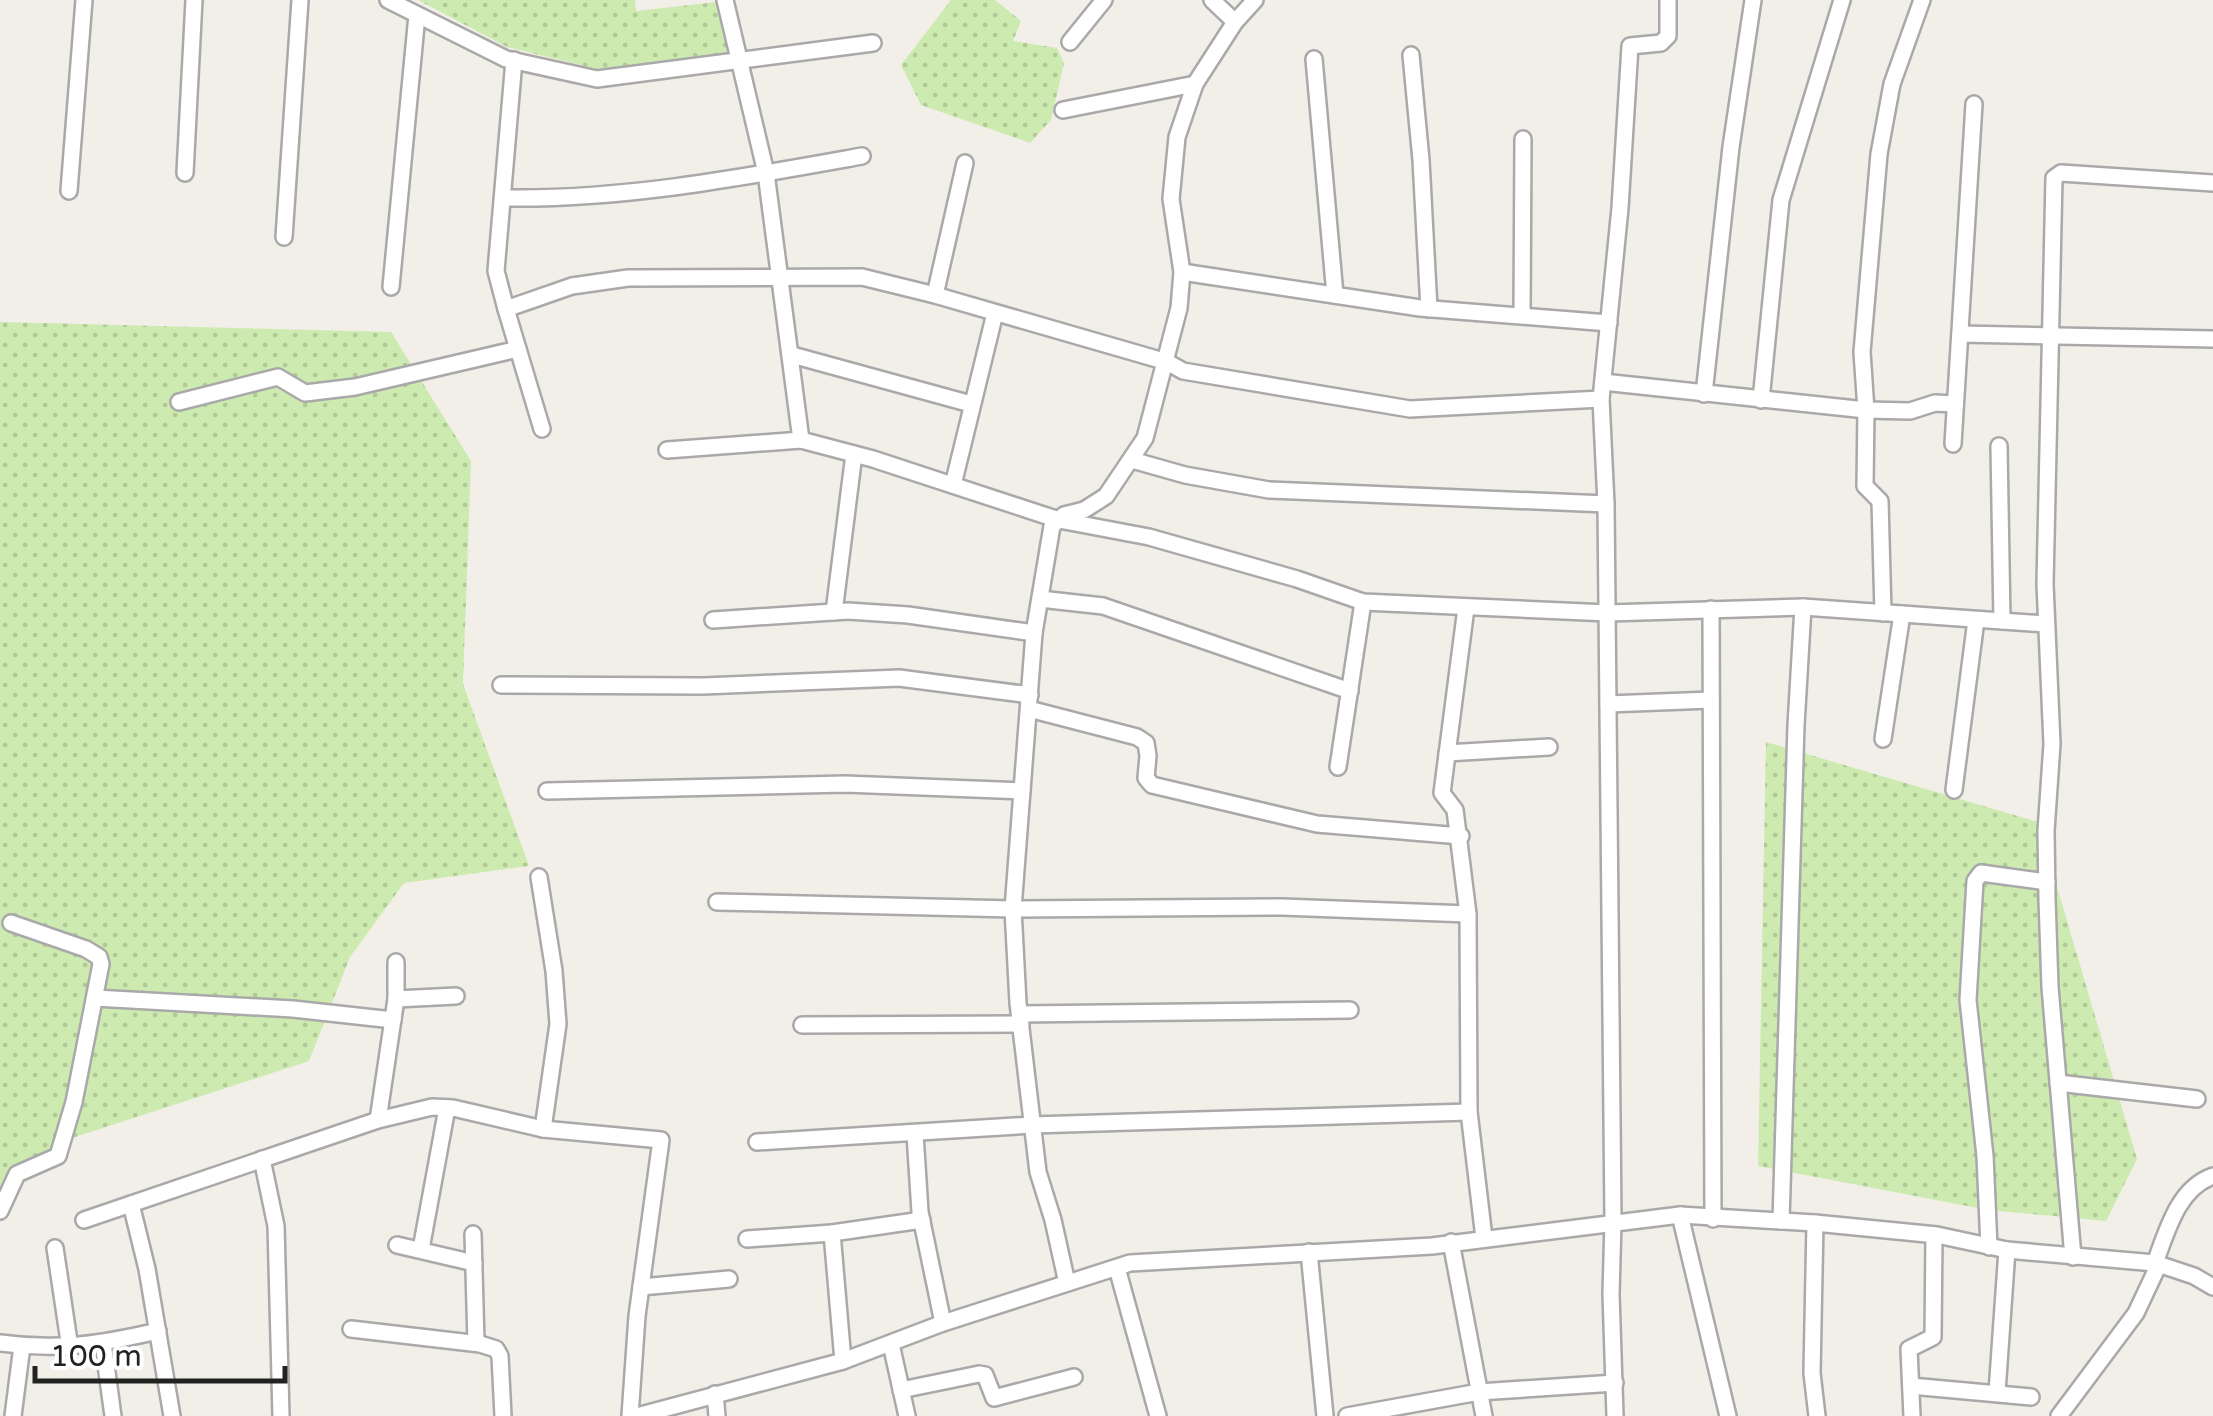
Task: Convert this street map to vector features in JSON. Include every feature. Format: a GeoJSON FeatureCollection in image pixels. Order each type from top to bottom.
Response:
{"type":"FeatureCollection","features":[{"type":"Feature","properties":{"kind":"street"},"geometry":{"type":"LineString","coordinates":[[69,190],[84,0]]}},
{"type":"Feature","properties":{"kind":"street"},"geometry":{"type":"LineString","coordinates":[[185,174],[194,0]]}},
{"type":"Feature","properties":{"kind":"street"},"geometry":{"type":"LineString","coordinates":[[284,236],[300,0]]}},
{"type":"Feature","properties":{"kind":"street"},"geometry":{"type":"LineString","coordinates":[[388,0],[514,60],[597,79],[873,43]]}},
{"type":"Feature","properties":{"kind":"street"},"geometry":{"type":"LineString","coordinates":[[724,0],[766,173],[802,440]]}},
{"type":"Feature","properties":{"kind":"street"},"geometry":{"type":"LineString","coordinates":[[1070,42],[1104,0]]}},
{"type":"Feature","properties":{"kind":"street"},"geometry":{"type":"LineString","coordinates":[[1212,0],[1235,22]]}},
{"type":"Feature","properties":{"kind":"street"},"geometry":{"type":"LineString","coordinates":[[1067,1283],[1054,1220],[1038,1172],[1020,1019],[1013,909],[1034,633],[1052,526],[1106,496],[1145,438],[1180,308],[1182,272],[1171,199],[1177,137],[1195,84],[1235,22],[1255,0]]}},
{"type":"Feature","properties":{"kind":"street"},"geometry":{"type":"LineString","coordinates":[[1615,1416],[1608,613],[1602,390],[1620,208],[1630,46],[1661,42],[1668,36],[1668,0]]}},
{"type":"Feature","properties":{"kind":"street"},"geometry":{"type":"LineString","coordinates":[[1704,394],[1731,148],[1753,0]]}},
{"type":"Feature","properties":{"kind":"street"},"geometry":{"type":"LineString","coordinates":[[1761,400],[1781,200],[1842,0]]}},
{"type":"Feature","properties":{"kind":"street"},"geometry":{"type":"LineString","coordinates":[[1884,613],[1880,501],[1865,486],[1862,352],[1879,154],[1892,84],[1922,0]]}},
{"type":"Feature","properties":{"kind":"street"},"geometry":{"type":"LineString","coordinates":[[391,286],[417,15]]}},
{"type":"Feature","properties":{"kind":"street"},"geometry":{"type":"LineString","coordinates":[[1411,55],[1428,309]]}},
{"type":"Feature","properties":{"kind":"street"},"geometry":{"type":"LineString","coordinates":[[514,60],[496,270],[542,429]]}},
{"type":"Feature","properties":{"kind":"street"},"geometry":{"type":"LineString","coordinates":[[1314,60],[1334,296]]}},
{"type":"Feature","properties":{"kind":"street"},"geometry":{"type":"LineString","coordinates":[[1063,110],[1195,84]]}},
{"type":"Feature","properties":{"kind":"street"},"geometry":{"type":"LineString","coordinates":[[1953,444],[1974,104]]}},
{"type":"Feature","properties":{"kind":"street"},"geometry":{"type":"LineString","coordinates":[[1522,315],[1523,138]]}},
{"type":"Feature","properties":{"kind":"street"},"geometry":{"type":"LineString","coordinates":[[504,198],[605,195],[862,156]]}},
{"type":"Feature","properties":{"kind":"street"},"geometry":{"type":"LineString","coordinates":[[935,294],[965,163]]}},
{"type":"Feature","properties":{"kind":"street"},"geometry":{"type":"LineString","coordinates":[[2073,1257],[2048,966],[2052,744],[2046,624],[2054,178],[2060,173],[2213,183]]}},
{"type":"Feature","properties":{"kind":"street"},"geometry":{"type":"LineString","coordinates":[[1182,272],[1428,309],[1608,322]]}},
{"type":"Feature","properties":{"kind":"street"},"geometry":{"type":"LineString","coordinates":[[506,308],[572,286],[628,278],[862,277],[935,294],[1167,362],[1183,371],[1410,410],[1602,390],[1704,394],[1866,410],[1910,411],[1935,404],[1955,404]]}},
{"type":"Feature","properties":{"kind":"street"},"geometry":{"type":"LineString","coordinates":[[953,485],[996,312]]}},
{"type":"Feature","properties":{"kind":"street"},"geometry":{"type":"LineString","coordinates":[[1960,334],[2213,338]]}},
{"type":"Feature","properties":{"kind":"street"},"geometry":{"type":"LineString","coordinates":[[179,402],[278,377],[305,393],[354,387],[518,349]]}},
{"type":"Feature","properties":{"kind":"street"},"geometry":{"type":"LineString","coordinates":[[792,355],[971,404]]}},
{"type":"Feature","properties":{"kind":"street"},"geometry":{"type":"LineString","coordinates":[[666,450],[802,440],[1059,520],[1149,537],[1363,602],[1608,613],[1804,607],[2046,624]]}},
{"type":"Feature","properties":{"kind":"street"},"geometry":{"type":"LineString","coordinates":[[2000,446],[2002,621]]}},
{"type":"Feature","properties":{"kind":"street"},"geometry":{"type":"LineString","coordinates":[[834,612],[854,454]]}},
{"type":"Feature","properties":{"kind":"street"},"geometry":{"type":"LineString","coordinates":[[1132,460],[1184,475],[1269,490],[1606,504]]}},
{"type":"Feature","properties":{"kind":"street"},"geometry":{"type":"LineString","coordinates":[[1040,600],[1103,606],[1350,691]]}},
{"type":"Feature","properties":{"kind":"street"},"geometry":{"type":"LineString","coordinates":[[1338,767],[1363,602]]}},
{"type":"Feature","properties":{"kind":"street"},"geometry":{"type":"LineString","coordinates":[[1781,1222],[1804,607]]}},
{"type":"Feature","properties":{"kind":"street"},"geometry":{"type":"LineString","coordinates":[[1466,608],[1442,793],[1456,810],[1461,836],[1468,914],[1470,1112],[1484,1238]]}},
{"type":"Feature","properties":{"kind":"street"},"geometry":{"type":"LineString","coordinates":[[1711,608],[1712,1219]]}},
{"type":"Feature","properties":{"kind":"street"},"geometry":{"type":"LineString","coordinates":[[713,620],[834,612],[908,615],[1034,633]]}},
{"type":"Feature","properties":{"kind":"street"},"geometry":{"type":"LineString","coordinates":[[1883,739],[1902,614]]}},
{"type":"Feature","properties":{"kind":"street"},"geometry":{"type":"LineString","coordinates":[[1954,790],[1976,620]]}},
{"type":"Feature","properties":{"kind":"street"},"geometry":{"type":"LineString","coordinates":[[501,685],[703,686],[899,678],[1030,702],[1136,738],[1146,743],[1146,778],[1152,785],[1317,824],[1461,836]]}},
{"type":"Feature","properties":{"kind":"street"},"geometry":{"type":"LineString","coordinates":[[1608,704],[1711,700]]}},
{"type":"Feature","properties":{"kind":"street"},"geometry":{"type":"LineString","coordinates":[[1447,753],[1549,747]]}},
{"type":"Feature","properties":{"kind":"street"},"geometry":{"type":"LineString","coordinates":[[547,791],[845,784],[1022,791]]}},
{"type":"Feature","properties":{"kind":"street"},"geometry":{"type":"LineString","coordinates":[[1989,1247],[1985,1156],[1968,1000],[1975,881],[1982,873],[2047,882]]}},
{"type":"Feature","properties":{"kind":"street"},"geometry":{"type":"LineString","coordinates":[[539,878],[558,1024],[544,1129]]}},
{"type":"Feature","properties":{"kind":"street"},"geometry":{"type":"LineString","coordinates":[[717,902],[1013,909],[1282,907],[1468,914]]}},
{"type":"Feature","properties":{"kind":"street"},"geometry":{"type":"LineString","coordinates":[[0,1211],[17,1174],[58,1156],[96,998],[99,957],[86,948],[11,923]]}},
{"type":"Feature","properties":{"kind":"street"},"geometry":{"type":"LineString","coordinates":[[378,1120],[396,1000],[396,962]]}},
{"type":"Feature","properties":{"kind":"street"},"geometry":{"type":"LineString","coordinates":[[396,1000],[456,996]]}},
{"type":"Feature","properties":{"kind":"street"},"geometry":{"type":"LineString","coordinates":[[96,998],[293,1008],[393,1020]]}},
{"type":"Feature","properties":{"kind":"street"},"geometry":{"type":"LineString","coordinates":[[802,1025],[1350,1010]]}},
{"type":"Feature","properties":{"kind":"street"},"geometry":{"type":"LineString","coordinates":[[2058,1083],[2197,1100]]}},
{"type":"Feature","properties":{"kind":"street"},"geometry":{"type":"LineString","coordinates":[[421,1249],[446,1108]]}},
{"type":"Feature","properties":{"kind":"street"},"geometry":{"type":"LineString","coordinates":[[84,1220],[419,1109],[446,1108],[544,1129],[661,1140],[641,1287],[633,1416],[843,1361],[942,1323],[1130,1263],[1432,1246],[1680,1216],[1815,1223],[1934,1235],[2007,1250],[2157,1264],[2194,1276],[2213,1288]]}},
{"type":"Feature","properties":{"kind":"street"},"geometry":{"type":"LineString","coordinates":[[757,1142],[1032,1125],[1470,1112]]}},
{"type":"Feature","properties":{"kind":"street"},"geometry":{"type":"LineString","coordinates":[[916,1134],[922,1220],[942,1323]]}},
{"type":"Feature","properties":{"kind":"street"},"geometry":{"type":"LineString","coordinates":[[262,1159],[276,1226],[281,1416]]}},
{"type":"Feature","properties":{"kind":"street"},"geometry":{"type":"LineString","coordinates":[[2058,1416],[2136,1313],[2173,1215],[2198,1181],[2213,1176]]}},
{"type":"Feature","properties":{"kind":"street"},"geometry":{"type":"LineString","coordinates":[[131,1204],[172,1416]]}},
{"type":"Feature","properties":{"kind":"street"},"geometry":{"type":"LineString","coordinates":[[1680,1216],[1728,1416]]}},
{"type":"Feature","properties":{"kind":"street"},"geometry":{"type":"LineString","coordinates":[[748,1239],[832,1233],[922,1220]]}},
{"type":"Feature","properties":{"kind":"street"},"geometry":{"type":"LineString","coordinates":[[1815,1223],[1812,1373],[1817,1416]]}},
{"type":"Feature","properties":{"kind":"street"},"geometry":{"type":"LineString","coordinates":[[832,1233],[843,1361]]}},
{"type":"Feature","properties":{"kind":"street"},"geometry":{"type":"LineString","coordinates":[[474,1234],[476,1343]]}},
{"type":"Feature","properties":{"kind":"street"},"geometry":{"type":"LineString","coordinates":[[1912,1416],[1909,1349],[1933,1337],[1934,1235]]}},
{"type":"Feature","properties":{"kind":"street"},"geometry":{"type":"LineString","coordinates":[[1451,1242],[1484,1416]]}},
{"type":"Feature","properties":{"kind":"street"},"geometry":{"type":"LineString","coordinates":[[396,1245],[474,1262]]}},
{"type":"Feature","properties":{"kind":"street"},"geometry":{"type":"LineString","coordinates":[[54,1248],[70,1348]]}},
{"type":"Feature","properties":{"kind":"street"},"geometry":{"type":"LineString","coordinates":[[1997,1392],[2007,1250]]}},
{"type":"Feature","properties":{"kind":"street"},"geometry":{"type":"LineString","coordinates":[[1308,1252],[1325,1416]]}},
{"type":"Feature","properties":{"kind":"street"},"geometry":{"type":"LineString","coordinates":[[1117,1268],[1158,1416]]}},
{"type":"Feature","properties":{"kind":"street"},"geometry":{"type":"LineString","coordinates":[[641,1287],[730,1279]]}},
{"type":"Feature","properties":{"kind":"street"},"geometry":{"type":"LineString","coordinates":[[352,1328],[476,1343],[496,1349],[500,1356],[502,1416]]}},
{"type":"Feature","properties":{"kind":"street"},"geometry":{"type":"LineString","coordinates":[[0,1343],[70,1348],[158,1331]]}},
{"type":"Feature","properties":{"kind":"street"},"geometry":{"type":"LineString","coordinates":[[103,1343],[114,1416]]}},
{"type":"Feature","properties":{"kind":"street"},"geometry":{"type":"LineString","coordinates":[[891,1344],[906,1416]]}},
{"type":"Feature","properties":{"kind":"street"},"geometry":{"type":"LineString","coordinates":[[14,1416],[22,1346]]}},
{"type":"Feature","properties":{"kind":"street"},"geometry":{"type":"LineString","coordinates":[[901,1390],[980,1374],[985,1375],[994,1398],[1074,1376]]}},
{"type":"Feature","properties":{"kind":"street"},"geometry":{"type":"LineString","coordinates":[[1347,1416],[1398,1411],[1479,1392],[1616,1383]]}},
{"type":"Feature","properties":{"kind":"street"},"geometry":{"type":"LineString","coordinates":[[1911,1386],[2031,1396]]}},
{"type":"Feature","properties":{"kind":"street"},"geometry":{"type":"LineString","coordinates":[[716,1394],[718,1416]]}},
{"type":"Feature","properties":{"kind":"green space"},"geometry":{"type":"Polygon","coordinates":[[[418,0],[635,0],[636,11],[717,2],[728,53],[597,69],[507,47],[418,0]]]}},
{"type":"Feature","properties":{"kind":"green space"},"geometry":{"type":"Polygon","coordinates":[[[951,0],[995,0],[1021,21],[1013,41],[1057,48],[1064,63],[1051,120],[1030,143],[921,105],[901,65],[951,0]]]}},
{"type":"Feature","properties":{"kind":"green space"},"geometry":{"type":"Polygon","coordinates":[[[0,322],[391,332],[471,461],[463,684],[529,866],[404,883],[350,957],[309,1061],[66,1140],[0,1201],[0,322]]]}},
{"type":"Feature","properties":{"kind":"green space"},"geometry":{"type":"Polygon","coordinates":[[[1766,742],[2038,822],[2137,1159],[2106,1221],[1988,1210],[1758,1166],[1766,742]]]}}]}
